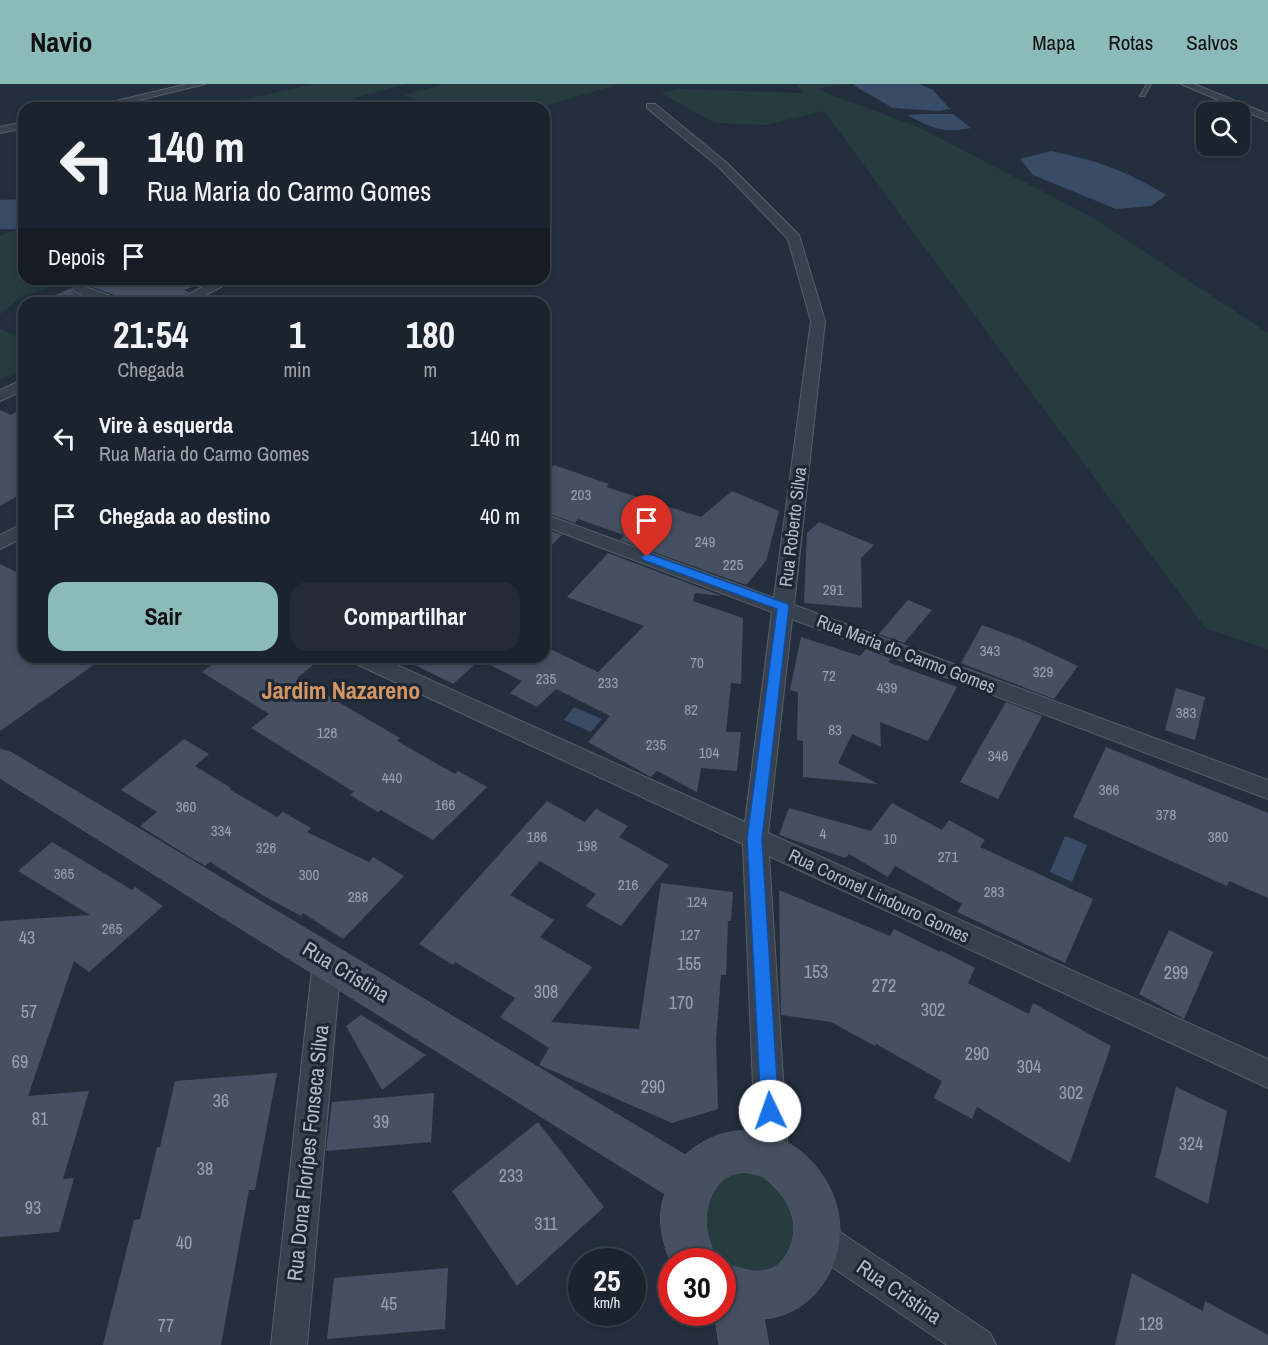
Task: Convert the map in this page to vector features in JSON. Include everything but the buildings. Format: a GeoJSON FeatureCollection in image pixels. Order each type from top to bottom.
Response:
{"type":"FeatureCollection","features":[{"type":"Feature","properties":{"kind":"main road","name":"Rua Cristina"},"geometry":{"type":"LineString","coordinates":[[2,770],[327,960],[690,1184]]}},
{"type":"Feature","properties":{"kind":"main road"},"geometry":{"type":"LineString","coordinates":[[689,1248],[684,1235],[683,1208],[690,1184],[706,1165],[726,1154],[749,1151],[772,1157],[792,1170],[808,1189],[817,1212],[819,1238],[814,1256],[804,1273],[791,1286],[773,1294],[754,1296],[736,1292]]}},
{"type":"Feature","properties":{"kind":"main road"},"geometry":{"type":"LineString","coordinates":[[736,1316],[744,1345]]}},
{"type":"Feature","properties":{"kind":"street"},"geometry":{"type":"LineString","coordinates":[[119,102],[200,84]]}},
{"type":"Feature","properties":{"kind":"street"},"geometry":{"type":"LineString","coordinates":[[1186,84],[1268,118]]}},
{"type":"Feature","properties":{"kind":"street","name":"Rua Roberto Silva"},"geometry":{"type":"LineString","coordinates":[[651,106],[723,165],[794,238],[818,321],[755,839],[772,1157]]}},
{"type":"Feature","properties":{"kind":"street"},"geometry":{"type":"LineString","coordinates":[[0,130],[18,126]]}},
{"type":"Feature","properties":{"kind":"street"},"geometry":{"type":"LineString","coordinates":[[192,297],[216,285]]}},
{"type":"Feature","properties":{"kind":"street"},"geometry":{"type":"LineString","coordinates":[[80,289],[101,297]]}},
{"type":"Feature","properties":{"kind":"street"},"geometry":{"type":"LineString","coordinates":[[0,396],[18,387]]}},
{"type":"Feature","properties":{"kind":"street","name":"Rua Maria do Carmo Gomes"},"geometry":{"type":"LineString","coordinates":[[550,521],[1268,790]]}},
{"type":"Feature","properties":{"kind":"street"},"geometry":{"type":"LineString","coordinates":[[0,543],[18,532]]}},
{"type":"Feature","properties":{"kind":"street","name":"Rua Coronel Lindouro Gomes"},"geometry":{"type":"LineString","coordinates":[[373,663],[1268,1074]]}},
{"type":"Feature","properties":{"kind":"street","name":"Rua Dona Florípes Fonseca Silva"},"geometry":{"type":"LineString","coordinates":[[289,1345],[327,960]]}},
{"type":"Feature","properties":{"kind":"street","name":"Rua Cristina"},"geometry":{"type":"LineString","coordinates":[[819,1238],[978,1345]]}},
{"type":"Feature","properties":{"kind":"lane"},"geometry":{"type":"LineString","coordinates":[[1142,95],[1149,84]]}},
{"type":"Feature","properties":{"kind":"green space"},"geometry":{"type":"Polygon","coordinates":[[[316,84],[406,84],[354,98],[363,102],[231,102],[316,84]]]}},
{"type":"Feature","properties":{"kind":"green space"},"geometry":{"type":"Polygon","coordinates":[[[444,84],[619,84],[550,105],[550,102],[422,102],[404,95],[444,84]]]}},
{"type":"Feature","properties":{"kind":"green space"},"geometry":{"type":"Polygon","coordinates":[[[796,84],[848,84],[816,89],[918,127],[1092,217],[1268,333],[1268,649],[1205,628],[824,111],[766,125],[715,123],[661,93],[679,89],[804,93],[796,84]]]}},
{"type":"Feature","properties":{"kind":"green space"},"geometry":{"type":"Polygon","coordinates":[[[18,229],[18,285],[59,285],[18,297],[18,300],[0,314],[0,236],[18,229]]]}},
{"type":"Feature","properties":{"kind":"green space"},"geometry":{"type":"Polygon","coordinates":[[[0,329],[18,337],[18,371],[0,380],[0,329]]]}},
{"type":"Feature","properties":{"kind":"green space"},"geometry":{"type":"Polygon","coordinates":[[[743,1163],[801,1200],[786,1272],[736,1272],[736,1248],[709,1248],[702,1190],[743,1163]]]}},
{"type":"Feature","properties":{"kind":"water"},"geometry":{"type":"Polygon","coordinates":[[[919,84],[933,90],[950,109],[939,111],[893,108],[853,85],[919,84]]]}},
{"type":"Feature","properties":{"kind":"water"},"geometry":{"type":"Polygon","coordinates":[[[953,114],[971,128],[938,129],[907,115],[953,114]]]}},
{"type":"Feature","properties":{"kind":"water"},"geometry":{"type":"Polygon","coordinates":[[[1051,151],[1111,167],[1166,195],[1151,206],[1116,209],[1033,175],[1020,159],[1051,151]]]}},
{"type":"Feature","properties":{"kind":"water"},"geometry":{"type":"Polygon","coordinates":[[[18,199],[18,229],[0,229],[0,200],[18,199]]]}},
{"type":"Feature","properties":{"kind":"water"},"geometry":{"type":"Polygon","coordinates":[[[574,707],[602,719],[591,732],[564,720],[574,707]]]}},
{"type":"Feature","properties":{"kind":"water"},"geometry":{"type":"Polygon","coordinates":[[[1065,836],[1087,845],[1072,882],[1050,872],[1065,836]]]}},
{"type":"Feature","properties":{"kind":"district","name":"Jardim Nazareno"},"geometry":{"type":"Point","coordinates":[341,691]}},
{"type":"Feature","properties":{"kind":"route"},"geometry":{"type":"LineString","coordinates":[[647,557],[783,607],[755,839],[770,1111]]}}]}
